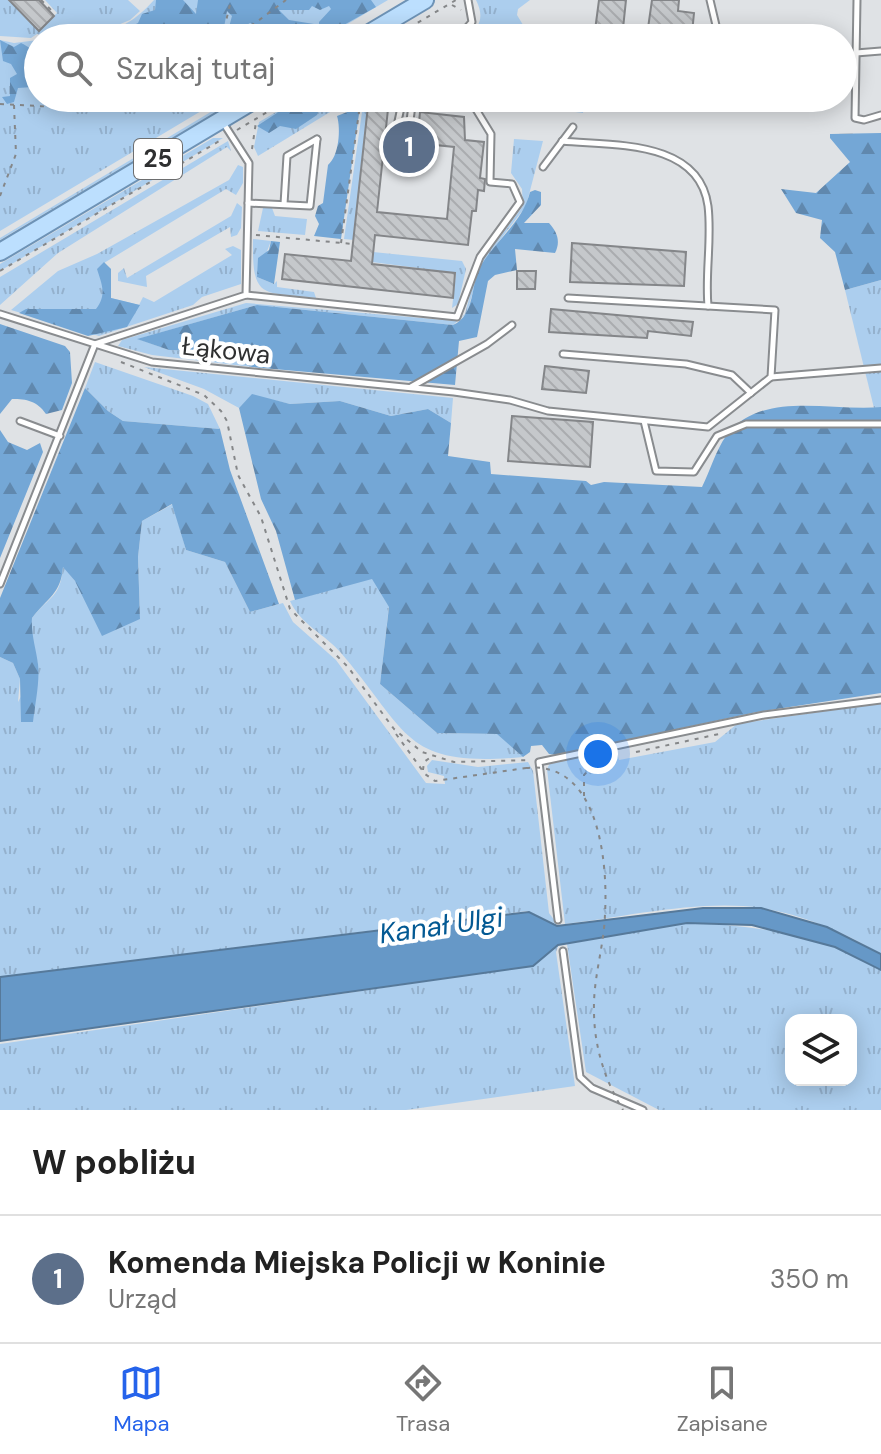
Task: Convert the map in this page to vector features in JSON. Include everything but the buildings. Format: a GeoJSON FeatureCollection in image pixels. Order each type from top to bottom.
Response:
{"type":"FeatureCollection","features":[{"type":"Feature","properties":{"kind":"main road"},"geometry":{"type":"LineString","coordinates":[[385,24],[425,0]]}},
{"type":"Feature","properties":{"kind":"main road","name":"25"},"geometry":{"type":"LineString","coordinates":[[0,252],[226,127],[243,112]]}},
{"type":"Feature","properties":{"kind":"lane"},"geometry":{"type":"LineString","coordinates":[[468,0],[470,24]]}},
{"type":"Feature","properties":{"kind":"lane"},"geometry":{"type":"LineString","coordinates":[[710,0],[716,24]]}},
{"type":"Feature","properties":{"kind":"lane"},"geometry":{"type":"LineString","coordinates":[[857,0],[857,24]]}},
{"type":"Feature","properties":{"kind":"lane"},"geometry":{"type":"LineString","coordinates":[[857,53],[881,51]]}},
{"type":"Feature","properties":{"kind":"lane"},"geometry":{"type":"LineString","coordinates":[[400,112],[395,142],[400,151],[408,143],[411,112]]}},
{"type":"Feature","properties":{"kind":"lane"},"geometry":{"type":"LineString","coordinates":[[0,584],[95,344],[246,295],[457,317],[480,257],[520,202],[512,184],[490,182],[491,134],[478,112]]}},
{"type":"Feature","properties":{"kind":"lane"},"geometry":{"type":"LineString","coordinates":[[855,112],[855,118],[864,120],[881,115]]}},
{"type":"Feature","properties":{"kind":"lane"},"geometry":{"type":"LineString","coordinates":[[226,127],[249,163],[246,295]]}},
{"type":"Feature","properties":{"kind":"lane"},"geometry":{"type":"LineString","coordinates":[[543,167],[573,127]]}},
{"type":"Feature","properties":{"kind":"lane"},"geometry":{"type":"LineString","coordinates":[[248,203],[310,206],[317,139],[287,156],[284,204]]}},
{"type":"Feature","properties":{"kind":"lane"},"geometry":{"type":"LineString","coordinates":[[562,141],[650,150],[680,160],[692,172],[708,204],[708,306]]}},
{"type":"Feature","properties":{"kind":"lane"},"geometry":{"type":"LineString","coordinates":[[568,298],[775,310],[771,377],[881,368]]}},
{"type":"Feature","properties":{"kind":"lane","name":"Łąkowa"},"geometry":{"type":"LineString","coordinates":[[0,314],[164,364],[454,392],[510,400],[548,411],[708,427],[771,377]]}},
{"type":"Feature","properties":{"kind":"lane"},"geometry":{"type":"LineString","coordinates":[[409,388],[487,344],[512,325]]}},
{"type":"Feature","properties":{"kind":"lane"},"geometry":{"type":"LineString","coordinates":[[563,354],[686,364],[732,375],[751,393]]}},
{"type":"Feature","properties":{"kind":"lane"},"geometry":{"type":"LineString","coordinates":[[20,421],[60,436]]}},
{"type":"Feature","properties":{"kind":"lane"},"geometry":{"type":"LineString","coordinates":[[644,421],[656,471],[683,474],[694,472],[717,436],[746,424],[881,424]]}},
{"type":"Feature","properties":{"kind":"lane"},"geometry":{"type":"LineString","coordinates":[[558,920],[539,762],[727,723],[881,700]]}},
{"type":"Feature","properties":{"kind":"lane"},"geometry":{"type":"LineString","coordinates":[[563,951],[580,1077],[586,1084],[643,1110]]}},
{"type":"Feature","properties":{"kind":"path"},"geometry":{"type":"LineString","coordinates":[[41,0],[55,14]]}},
{"type":"Feature","properties":{"kind":"path"},"geometry":{"type":"LineString","coordinates":[[225,24],[231,0]]}},
{"type":"Feature","properties":{"kind":"path"},"geometry":{"type":"LineString","coordinates":[[254,24],[286,0]]}},
{"type":"Feature","properties":{"kind":"path"},"geometry":{"type":"LineString","coordinates":[[416,24],[456,0]]}},
{"type":"Feature","properties":{"kind":"path"},"geometry":{"type":"LineString","coordinates":[[452,5],[462,13]]}},
{"type":"Feature","properties":{"kind":"path"},"geometry":{"type":"LineString","coordinates":[[0,104],[24,106]]}},
{"type":"Feature","properties":{"kind":"path"},"geometry":{"type":"LineString","coordinates":[[0,196],[16,154],[14,105]]}},
{"type":"Feature","properties":{"kind":"path"},"geometry":{"type":"LineString","coordinates":[[0,271],[226,127],[260,112]]}},
{"type":"Feature","properties":{"kind":"path"},"geometry":{"type":"LineString","coordinates":[[341,243],[359,112]]}},
{"type":"Feature","properties":{"kind":"path"},"geometry":{"type":"LineString","coordinates":[[246,237],[353,244]]}},
{"type":"Feature","properties":{"kind":"path"},"geometry":{"type":"LineString","coordinates":[[117,361],[192,389],[215,403],[227,421],[235,465],[261,517],[290,609],[348,667],[425,774],[439,781],[526,768],[546,768],[562,773],[584,796]]}},
{"type":"Feature","properties":{"kind":"path"},"geometry":{"type":"LineString","coordinates":[[631,752],[715,737],[727,723]]}},
{"type":"Feature","properties":{"kind":"path"},"geometry":{"type":"LineString","coordinates":[[394,729],[422,752],[437,757],[471,764],[528,760]]}},
{"type":"Feature","properties":{"kind":"path"},"geometry":{"type":"LineString","coordinates":[[425,774],[425,761],[437,757]]}},
{"type":"Feature","properties":{"kind":"path"},"geometry":{"type":"LineString","coordinates":[[602,758],[585,772],[584,796],[600,844],[606,886],[604,929],[594,990],[596,1038],[605,1072],[623,1110]]}},
{"type":"Feature","properties":{"kind":"green space"},"geometry":{"type":"Polygon","coordinates":[[[0,0],[9,0],[32,24],[24,24],[24,38],[0,36],[0,0]]]}},
{"type":"Feature","properties":{"kind":"green space"},"geometry":{"type":"Polygon","coordinates":[[[45,0],[128,0],[140,11],[120,24],[46,24],[57,13],[45,0]]]}},
{"type":"Feature","properties":{"kind":"green space"},"geometry":{"type":"Polygon","coordinates":[[[154,0],[388,0],[348,24],[125,24],[154,0]]]}},
{"type":"Feature","properties":{"kind":"green space"},"geometry":{"type":"Polygon","coordinates":[[[156,0],[183,0],[196,14],[198,0],[371,0],[376,7],[346,24],[319,24],[331,9],[329,6],[320,10],[312,6],[309,10],[279,10],[289,20],[314,24],[230,24],[232,16],[227,11],[225,24],[136,24],[142,14],[155,10],[156,0]]]}},
{"type":"Feature","properties":{"kind":"green space"},"geometry":{"type":"Polygon","coordinates":[[[476,0],[530,0],[518,9],[517,15],[522,24],[478,24],[480,11],[476,0]]]}},
{"type":"Feature","properties":{"kind":"green space"},"geometry":{"type":"Polygon","coordinates":[[[0,40],[24,42],[24,112],[200,112],[0,231],[0,40]]]}},
{"type":"Feature","properties":{"kind":"green space"},"geometry":{"type":"Polygon","coordinates":[[[0,40],[14,47],[21,43],[24,45],[24,88],[18,88],[14,102],[7,104],[2,97],[10,96],[10,78],[17,74],[11,64],[3,61],[0,40]]]}},
{"type":"Feature","properties":{"kind":"green space"},"geometry":{"type":"Polygon","coordinates":[[[211,112],[215,112],[0,240],[211,112]]]}},
{"type":"Feature","properties":{"kind":"green space"},"geometry":{"type":"Polygon","coordinates":[[[276,112],[330,112],[258,156],[254,147],[259,122],[276,112]]]}},
{"type":"Feature","properties":{"kind":"green space"},"geometry":{"type":"Polygon","coordinates":[[[278,112],[318,112],[296,129],[280,126],[269,133],[257,126],[278,112]]]}},
{"type":"Feature","properties":{"kind":"green space"},"geometry":{"type":"Polygon","coordinates":[[[359,112],[341,239],[314,236],[319,224],[315,216],[318,206],[323,203],[328,165],[335,155],[338,142],[337,116],[359,112]]]}},
{"type":"Feature","properties":{"kind":"green space"},"geometry":{"type":"Polygon","coordinates":[[[362,112],[368,112],[354,240],[344,239],[362,112]]]}},
{"type":"Feature","properties":{"kind":"green space"},"geometry":{"type":"Polygon","coordinates":[[[881,133],[881,280],[845,290],[835,252],[820,238],[822,220],[796,213],[781,189],[816,193],[850,162],[830,134],[881,133]]]}},
{"type":"Feature","properties":{"kind":"green space"},"geometry":{"type":"Polygon","coordinates":[[[213,138],[223,138],[0,271],[0,264],[213,138]]]}},
{"type":"Feature","properties":{"kind":"green space"},"geometry":{"type":"Polygon","coordinates":[[[514,139],[543,141],[526,206],[480,266],[467,313],[453,325],[257,305],[138,339],[169,350],[211,352],[252,367],[152,355],[118,346],[122,340],[246,303],[457,321],[465,314],[477,268],[523,206],[522,189],[511,173],[514,139]]]}},
{"type":"Feature","properties":{"kind":"green space"},"geometry":{"type":"Polygon","coordinates":[[[228,141],[231,151],[227,147],[58,253],[0,305],[0,277],[228,141]]]}},
{"type":"Feature","properties":{"kind":"green space"},"geometry":{"type":"Polygon","coordinates":[[[238,165],[243,167],[243,183],[236,195],[226,189],[104,263],[111,269],[111,298],[139,305],[143,297],[154,302],[232,255],[225,249],[233,246],[241,250],[241,284],[202,297],[193,305],[99,336],[11,310],[58,271],[97,254],[229,180],[238,165]]]}},
{"type":"Feature","properties":{"kind":"green space"},"geometry":{"type":"Polygon","coordinates":[[[530,192],[541,192],[541,205],[524,223],[549,223],[557,237],[557,249],[555,253],[515,249],[517,270],[495,275],[488,281],[477,337],[459,341],[455,385],[252,367],[211,352],[169,350],[137,339],[257,305],[453,325],[466,314],[481,265],[516,221],[530,192]]]}},
{"type":"Feature","properties":{"kind":"green space"},"geometry":{"type":"Polygon","coordinates":[[[237,203],[242,207],[241,228],[237,235],[231,237],[230,227],[146,276],[147,287],[118,281],[118,273],[124,268],[127,278],[231,216],[237,203]]]}},
{"type":"Feature","properties":{"kind":"green space"},"geometry":{"type":"Polygon","coordinates":[[[263,208],[272,208],[275,216],[307,219],[305,235],[258,231],[263,208]]]}},
{"type":"Feature","properties":{"kind":"green space"},"geometry":{"type":"Polygon","coordinates":[[[253,239],[271,241],[257,277],[274,284],[277,281],[277,287],[314,292],[316,298],[283,295],[264,289],[258,283],[255,273],[253,239]]]}},
{"type":"Feature","properties":{"kind":"green space"},"geometry":{"type":"Polygon","coordinates":[[[271,241],[280,242],[274,284],[257,277],[258,258],[269,250],[271,241]]]}},
{"type":"Feature","properties":{"kind":"green space"},"geometry":{"type":"Polygon","coordinates":[[[373,252],[462,261],[466,269],[458,304],[452,308],[456,273],[372,262],[373,252]]]}},
{"type":"Feature","properties":{"kind":"green space"},"geometry":{"type":"Polygon","coordinates":[[[104,262],[111,269],[111,298],[140,305],[127,327],[88,336],[19,313],[26,309],[96,309],[102,294],[97,269],[104,262]]]}},
{"type":"Feature","properties":{"kind":"green space"},"geometry":{"type":"Polygon","coordinates":[[[881,280],[881,407],[874,408],[845,290],[881,280]]]}},
{"type":"Feature","properties":{"kind":"green space"},"geometry":{"type":"Polygon","coordinates":[[[0,324],[65,346],[70,352],[72,383],[62,410],[46,414],[31,402],[12,399],[0,414],[0,324]]]}},
{"type":"Feature","properties":{"kind":"green space"},"geometry":{"type":"Polygon","coordinates":[[[95,362],[208,404],[220,429],[123,421],[85,388],[95,362]]]}},
{"type":"Feature","properties":{"kind":"green space"},"geometry":{"type":"Polygon","coordinates":[[[144,367],[453,398],[451,423],[428,409],[391,416],[340,401],[290,404],[252,395],[239,408],[204,389],[144,367]]]}},
{"type":"Feature","properties":{"kind":"green space"},"geometry":{"type":"Polygon","coordinates":[[[85,388],[123,421],[220,429],[230,470],[279,604],[250,612],[225,562],[186,550],[172,504],[142,521],[138,557],[140,619],[102,636],[75,581],[63,567],[56,590],[32,618],[38,686],[33,722],[21,722],[20,679],[13,663],[0,657],[0,598],[85,388]]]}},
{"type":"Feature","properties":{"kind":"green space"},"geometry":{"type":"Polygon","coordinates":[[[252,394],[290,404],[340,401],[391,416],[428,409],[451,423],[448,456],[490,462],[491,474],[586,481],[591,485],[604,482],[702,487],[726,436],[741,421],[758,412],[798,406],[881,407],[881,693],[757,712],[556,755],[549,754],[542,745],[531,746],[530,752],[523,757],[497,734],[437,733],[380,684],[389,607],[372,579],[295,600],[276,531],[261,499],[239,408],[252,394]]]}},
{"type":"Feature","properties":{"kind":"green space"},"geometry":{"type":"Polygon","coordinates":[[[0,430],[8,442],[27,450],[40,443],[43,452],[0,558],[0,430]]]}},
{"type":"Feature","properties":{"kind":"green space"},"geometry":{"type":"Polygon","coordinates":[[[173,504],[186,550],[225,562],[250,612],[283,603],[293,622],[336,660],[426,783],[445,784],[444,776],[428,772],[427,766],[432,760],[478,767],[528,762],[533,771],[549,913],[558,925],[527,911],[0,977],[0,657],[13,663],[20,679],[18,702],[38,665],[31,634],[32,618],[57,591],[63,566],[75,581],[140,619],[138,557],[142,521],[173,504]]]}},
{"type":"Feature","properties":{"kind":"green space"},"geometry":{"type":"Polygon","coordinates":[[[372,578],[389,606],[380,684],[437,733],[498,734],[523,757],[453,757],[430,750],[412,739],[341,653],[300,616],[290,601],[372,578]]]}},
{"type":"Feature","properties":{"kind":"green space"},"geometry":{"type":"Polygon","coordinates":[[[881,703],[881,954],[823,925],[761,908],[688,907],[565,924],[547,769],[550,763],[616,749],[619,760],[715,742],[737,724],[881,703]]]}},
{"type":"Feature","properties":{"kind":"green space"},"geometry":{"type":"Polygon","coordinates":[[[687,923],[712,924],[763,929],[812,940],[881,970],[881,1110],[659,1110],[586,1072],[567,944],[687,923]]]}},
{"type":"Feature","properties":{"kind":"green space"},"geometry":{"type":"Polygon","coordinates":[[[559,944],[556,952],[575,1086],[406,1110],[0,1110],[0,1044],[533,966],[559,944]]]}},
{"type":"Feature","properties":{"kind":"water","name":"Kanał Ulgi"},"geometry":{"type":"Polygon","coordinates":[[[703,908],[761,908],[827,927],[881,954],[881,970],[835,947],[752,925],[687,923],[558,945],[533,966],[0,1041],[0,977],[529,912],[557,926],[703,908]]]}},
{"type":"Feature","properties":{"kind":"place","name":"Komenda Miejska Policji w Koninie"},"geometry":{"type":"Point","coordinates":[409,147]}}]}
